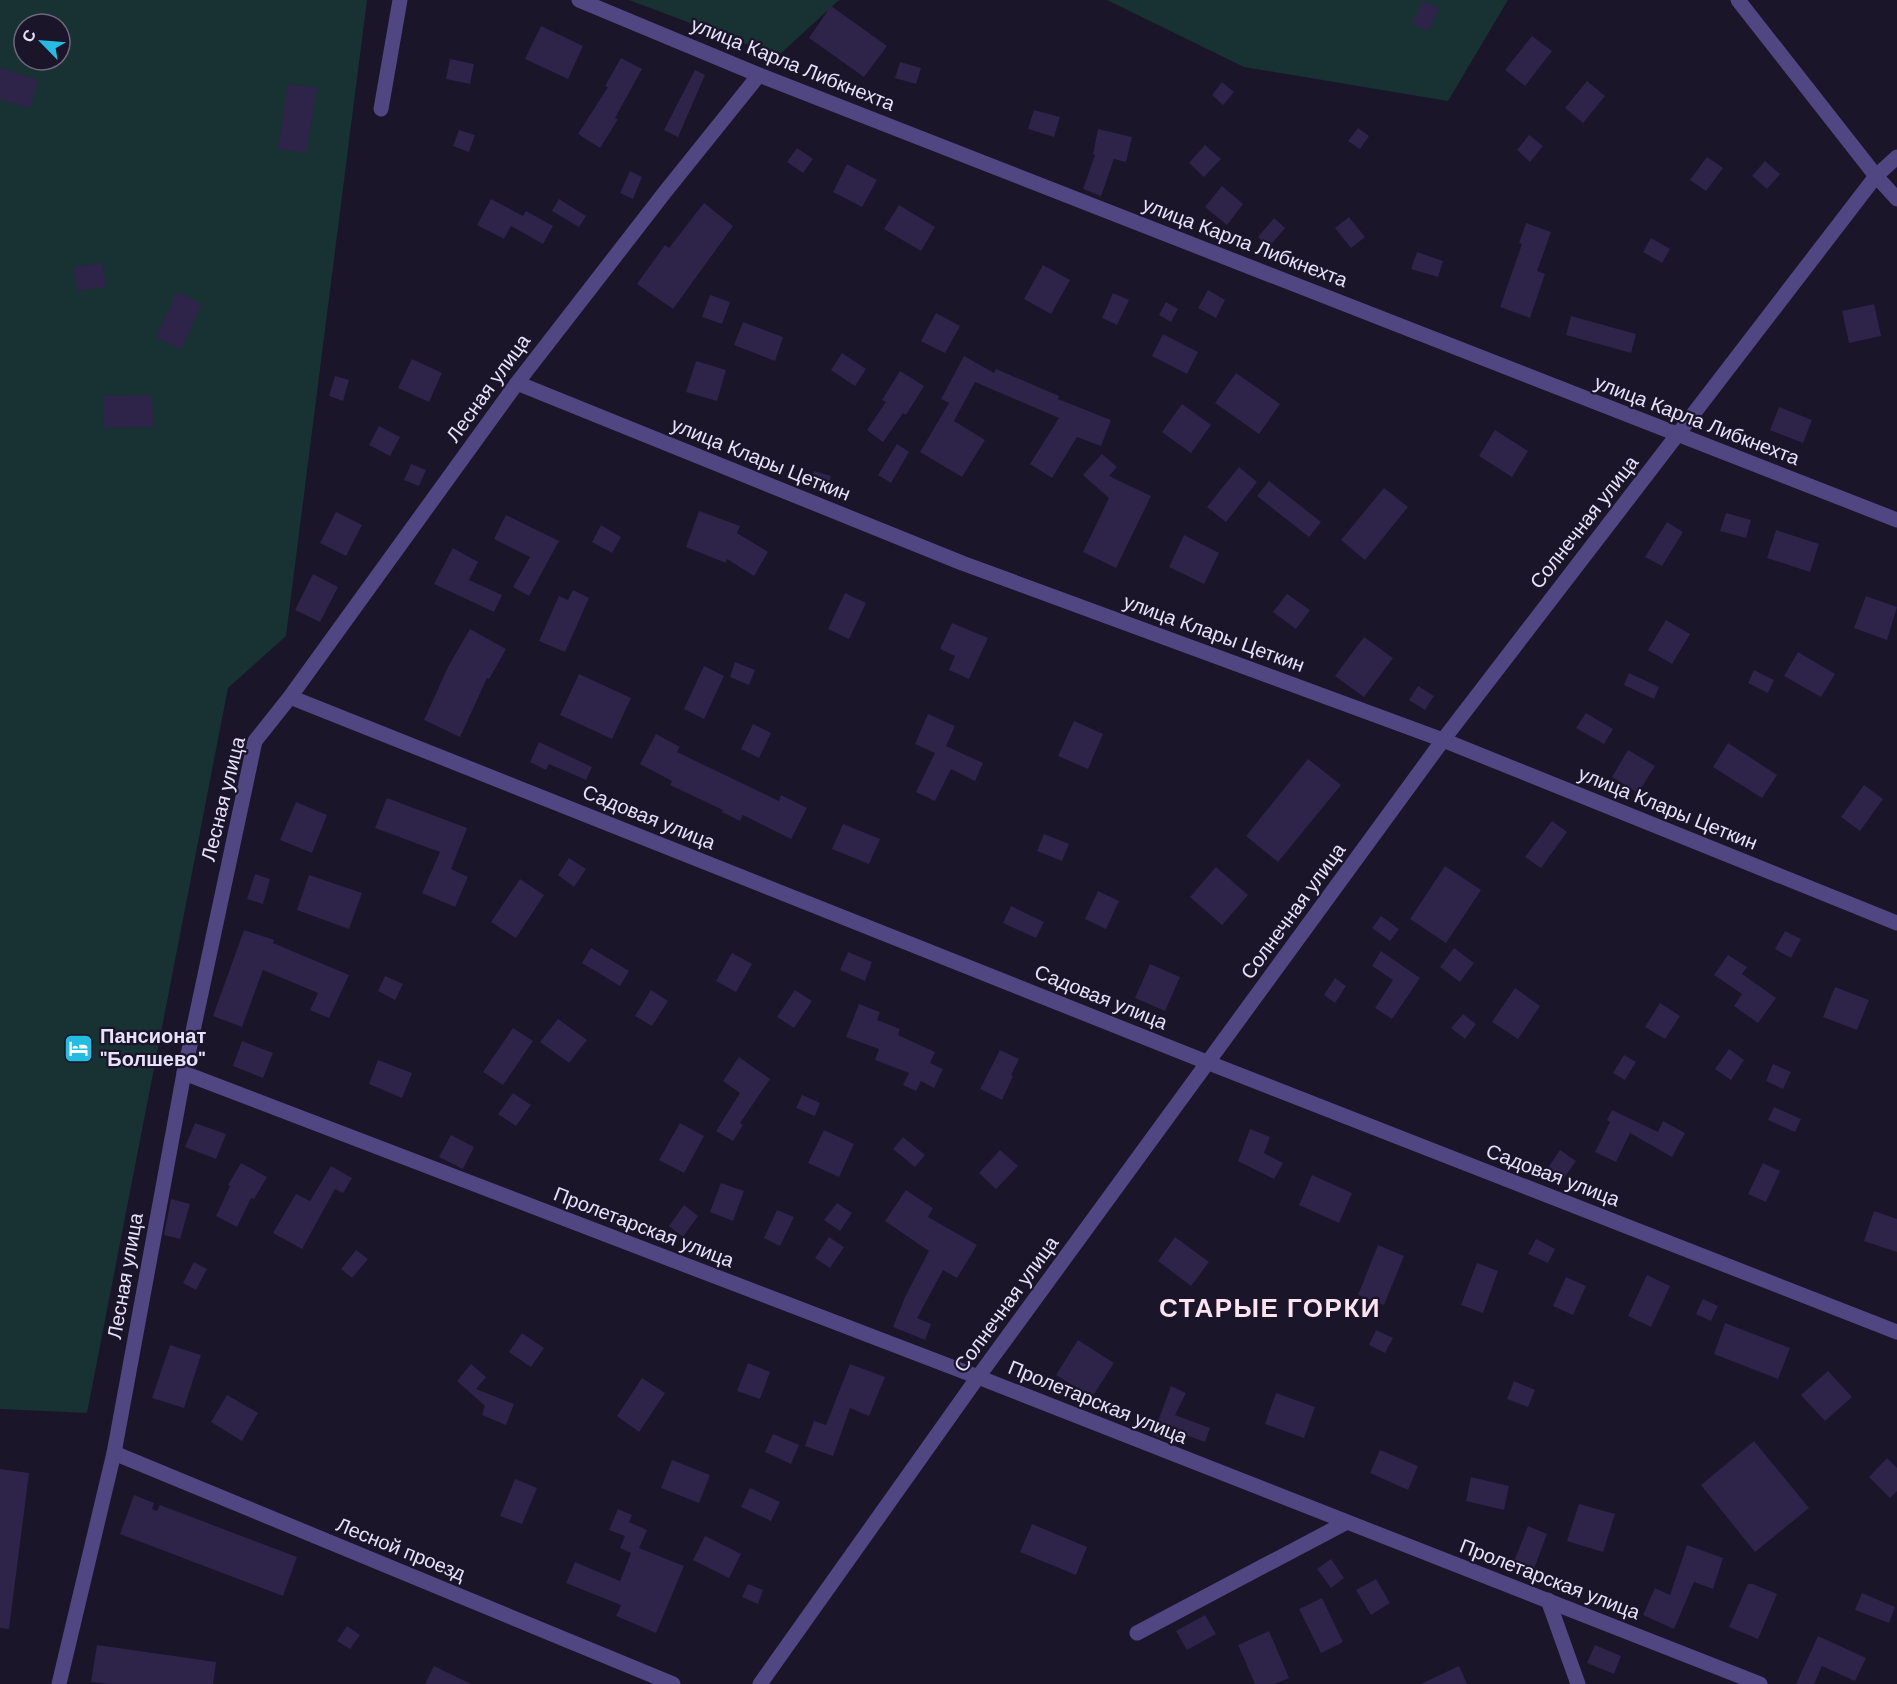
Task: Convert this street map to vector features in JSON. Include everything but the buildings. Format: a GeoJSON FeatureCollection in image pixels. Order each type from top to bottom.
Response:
{"type":"FeatureCollection","features":[{"type":"Feature","properties":{"kind":"street"},"geometry":{"type":"LineString","coordinates":[[381,109],[400,0]]}},
{"type":"Feature","properties":{"kind":"street","name":"улица Карла Либкнехта"},"geometry":{"type":"LineString","coordinates":[[579,0],[759,75],[1897,520]]}},
{"type":"Feature","properties":{"kind":"street"},"geometry":{"type":"LineString","coordinates":[[1738,0],[1876,176],[1897,199]]}},
{"type":"Feature","properties":{"kind":"street","name":"Лесная улица"},"geometry":{"type":"LineString","coordinates":[[59,1684],[114,1453],[184,1073],[255,741],[290,697],[517,383],[759,75]]}},
{"type":"Feature","properties":{"kind":"street","name":"Солнечная улица"},"geometry":{"type":"LineString","coordinates":[[760,1684],[978,1377],[1443,740],[1876,176],[1897,157]]}},
{"type":"Feature","properties":{"kind":"street","name":"улица Клары Цеткин"},"geometry":{"type":"LineString","coordinates":[[517,383],[962,563],[1443,740],[1897,923]]}},
{"type":"Feature","properties":{"kind":"street","name":"Садовая улица"},"geometry":{"type":"LineString","coordinates":[[290,697],[1209,1063],[1897,1332]]}},
{"type":"Feature","properties":{"kind":"street","name":"Пролетарская улица"},"geometry":{"type":"LineString","coordinates":[[184,1073],[978,1377],[1760,1684]]}},
{"type":"Feature","properties":{"kind":"street","name":"Лесной проезд"},"geometry":{"type":"LineString","coordinates":[[114,1453],[673,1684]]}},
{"type":"Feature","properties":{"kind":"street"},"geometry":{"type":"LineString","coordinates":[[1137,1633],[1346,1523]]}},
{"type":"Feature","properties":{"kind":"street"},"geometry":{"type":"LineString","coordinates":[[1548,1600],[1578,1684]]}},
{"type":"Feature","properties":{"kind":"green space","name":"Пансионат \"Болшево\""},"geometry":{"type":"Polygon","coordinates":[[[0,0],[367,0],[286,636],[228,688],[87,1413],[0,1409],[0,0]]]}},
{"type":"Feature","properties":{"kind":"green space"},"geometry":{"type":"Polygon","coordinates":[[[629,0],[839,0],[778,56],[629,0]]]}},
{"type":"Feature","properties":{"kind":"green space"},"geometry":{"type":"Polygon","coordinates":[[[1107,0],[1508,0],[1448,101],[1244,67],[1107,0]]]}},
{"type":"Feature","properties":{"kind":"place","name":"Пансионат \"Болшево\""},"geometry":{"type":"Point","coordinates":[79,1048]}},
{"type":"Feature","properties":{"kind":"district","name":"СТАРЫЕ ГОРКИ"},"geometry":{"type":"Point","coordinates":[1270,1308]}}]}
